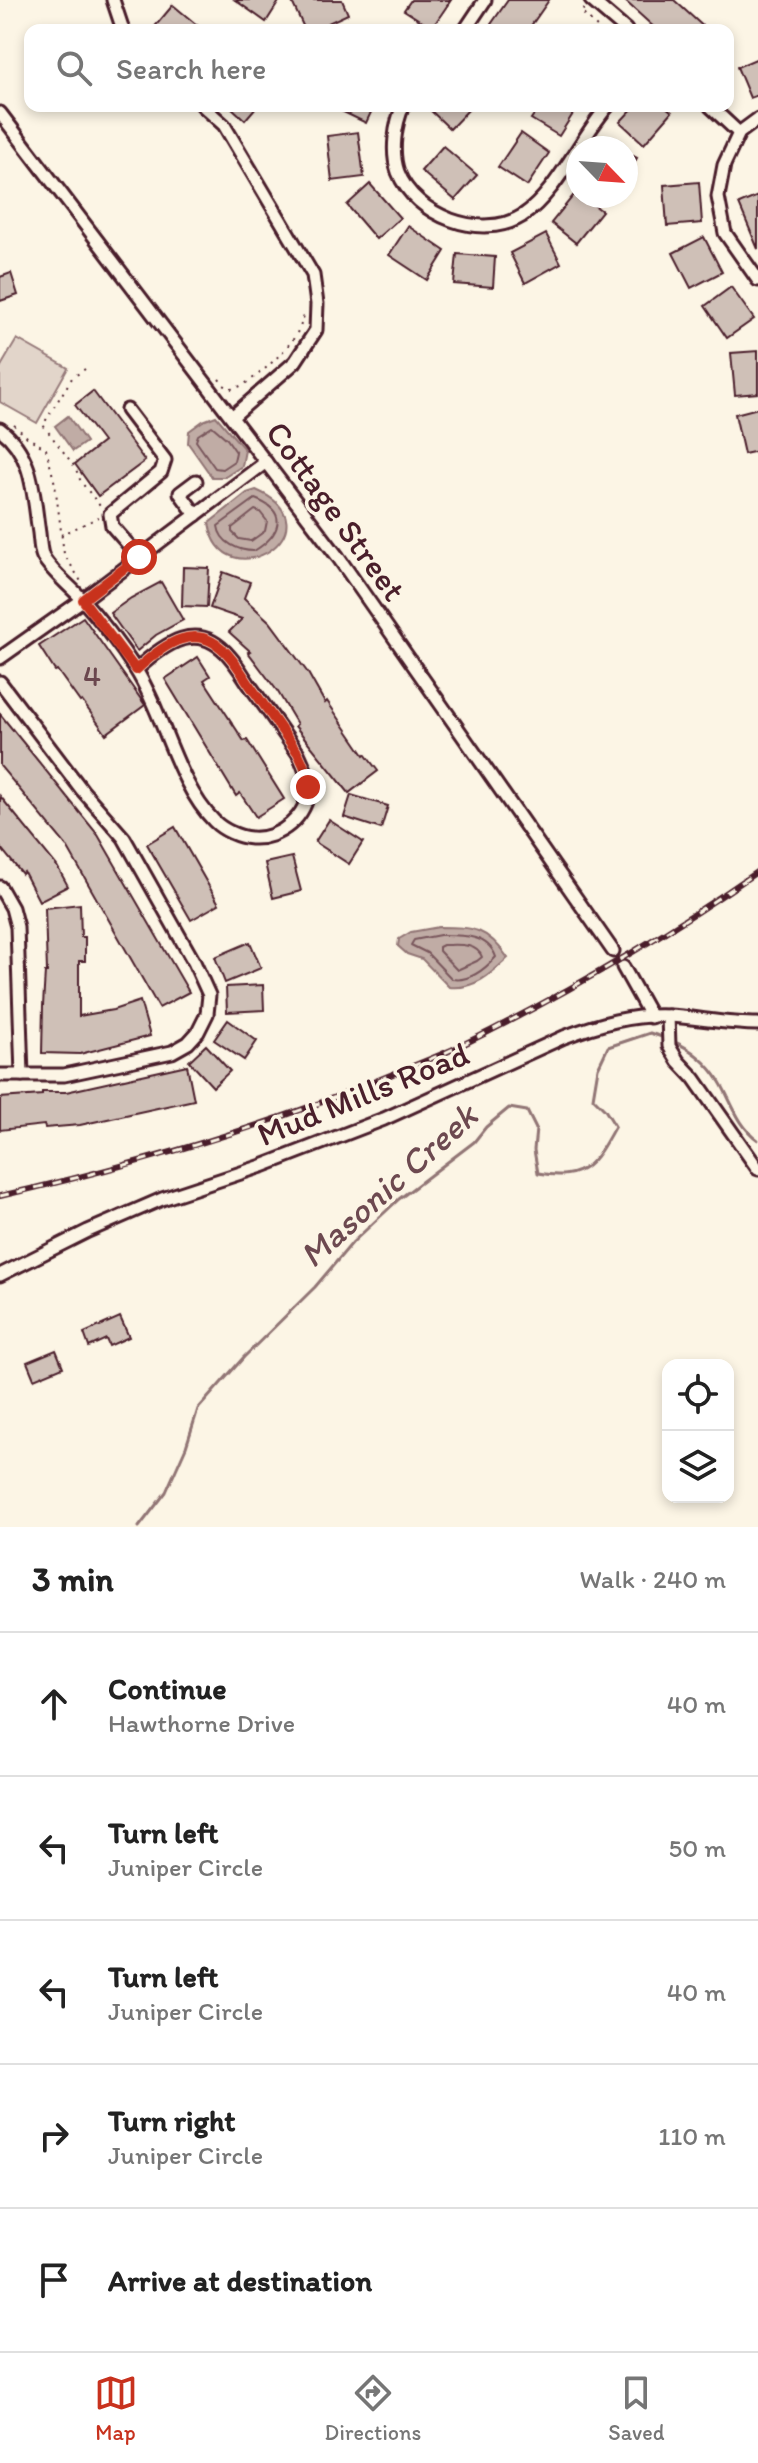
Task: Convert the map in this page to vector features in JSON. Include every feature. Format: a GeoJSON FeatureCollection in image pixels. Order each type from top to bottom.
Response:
{"type":"FeatureCollection","features":[{"type":"Feature","properties":{"kind":"street"},"geometry":{"type":"LineString","coordinates":[[113,0],[121,24]]}},
{"type":"Feature","properties":{"kind":"street"},"geometry":{"type":"LineString","coordinates":[[469,24],[485,0]]}},
{"type":"Feature","properties":{"kind":"street"},"geometry":{"type":"LineString","coordinates":[[589,3],[618,24]]}},
{"type":"Feature","properties":{"kind":"street"},"geometry":{"type":"LineString","coordinates":[[210,112],[224,125],[313,275],[317,304],[316,330],[295,362],[232,417]]}},
{"type":"Feature","properties":{"kind":"street"},"geometry":{"type":"LineString","coordinates":[[400,112],[396,158],[398,173],[407,186],[423,206],[435,213],[451,220],[486,226],[521,216],[543,199],[604,112]]}},
{"type":"Feature","properties":{"kind":"street"},"geometry":{"type":"LineString","coordinates":[[716,112],[739,133]]}},
{"type":"Feature","properties":{"kind":"street","name":"Cottage Street"},"geometry":{"type":"LineString","coordinates":[[0,113],[338,557],[613,951]]}},
{"type":"Feature","properties":{"kind":"street"},"geometry":{"type":"LineString","coordinates":[[758,119],[739,133],[724,165],[718,197],[725,233],[758,280]]}},
{"type":"Feature","properties":{"kind":"street"},"geometry":{"type":"LineString","coordinates":[[127,410],[165,460],[161,472],[110,514],[112,526],[139,557]]}},
{"type":"Feature","properties":{"kind":"street"},"geometry":{"type":"LineString","coordinates":[[4,425],[24,454],[42,556],[82,594],[136,670],[188,783],[213,820],[227,831],[254,839],[274,835],[290,825],[307,798],[306,770],[298,753],[229,654],[212,641],[192,637],[161,647],[136,670]]}},
{"type":"Feature","properties":{"kind":"street"},"geometry":{"type":"LineString","coordinates":[[0,658],[82,594],[139,557],[266,462]]}},
{"type":"Feature","properties":{"kind":"street"},"geometry":{"type":"LineString","coordinates":[[196,481],[180,493],[196,515]]}},
{"type":"Feature","properties":{"kind":"street"},"geometry":{"type":"LineString","coordinates":[[0,682],[82,790],[124,838],[194,962],[209,995],[207,1014],[198,1032],[188,1043],[172,1052],[64,1075],[0,1075]]}},
{"type":"Feature","properties":{"kind":"street"},"geometry":{"type":"LineString","coordinates":[[0,887],[12,908],[17,927],[22,1075]]}},
{"type":"Feature","properties":{"kind":"street"},"geometry":{"type":"LineString","coordinates":[[623,967],[651,1017]]}},
{"type":"Feature","properties":{"kind":"street"},"geometry":{"type":"LineString","coordinates":[[668,1016],[669,1046],[758,1169]]}},
{"type":"Feature","properties":{"kind":"street","name":"Mud Mills Road"},"geometry":{"type":"LineString","coordinates":[[0,1275],[88,1231],[150,1205],[384,1119],[594,1026],[627,1019],[668,1016],[758,1024]]}},
{"type":"Feature","properties":{"kind":"path"},"geometry":{"type":"LineString","coordinates":[[589,3],[581,12],[594,24]]}},
{"type":"Feature","properties":{"kind":"path"},"geometry":{"type":"LineString","coordinates":[[219,379],[224,385],[236,389],[275,360],[300,327],[306,308]]}},
{"type":"Feature","properties":{"kind":"path"},"geometry":{"type":"LineString","coordinates":[[61,535],[107,514],[81,482],[75,467],[43,425],[72,378],[85,369]]}},
{"type":"Feature","properties":{"kind":"path"},"geometry":{"type":"LineString","coordinates":[[4,425],[46,449],[55,484],[64,554],[82,581],[82,594]]}},
{"type":"Feature","properties":{"kind":"shaded area"},"geometry":{"type":"Polygon","coordinates":[[[17,339],[68,368],[37,423],[0,402],[0,368],[17,339]]]}},
{"type":"Feature","properties":{"kind":"water"},"geometry":{"type":"Polygon","coordinates":[[[68,416],[86,442],[73,451],[55,426],[68,416]]]}},
{"type":"Feature","properties":{"kind":"water"},"geometry":{"type":"Polygon","coordinates":[[[216,416],[245,450],[242,466],[225,477],[212,477],[188,443],[189,431],[216,416]]]}},
{"type":"Feature","properties":{"kind":"water"},"geometry":{"type":"Polygon","coordinates":[[[256,490],[279,505],[286,522],[282,538],[270,551],[252,558],[234,557],[219,546],[209,523],[247,493],[256,490]]]}},
{"type":"Feature","properties":{"kind":"water"},"geometry":{"type":"Polygon","coordinates":[[[439,927],[479,931],[493,940],[508,958],[474,983],[449,987],[422,959],[407,954],[398,946],[399,939],[411,932],[439,927]]]}},
{"type":"Feature","properties":{"kind":"building"},"geometry":{"type":"Polygon","coordinates":[[[235,0],[280,0],[266,22],[235,0]]]}},
{"type":"Feature","properties":{"kind":"building"},"geometry":{"type":"Polygon","coordinates":[[[291,0],[342,0],[348,14],[326,24],[302,24],[291,0]]]}},
{"type":"Feature","properties":{"kind":"building"},"geometry":{"type":"Polygon","coordinates":[[[411,0],[451,0],[435,24],[426,24],[404,10],[411,0]]]}},
{"type":"Feature","properties":{"kind":"building"},"geometry":{"type":"Polygon","coordinates":[[[508,0],[549,0],[532,24],[491,24],[508,0]]]}},
{"type":"Feature","properties":{"kind":"building"},"geometry":{"type":"Polygon","coordinates":[[[624,0],[674,0],[700,24],[650,24],[624,0]]]}},
{"type":"Feature","properties":{"kind":"building"},"geometry":{"type":"Polygon","coordinates":[[[173,5],[196,24],[157,24],[173,5]]]}},
{"type":"Feature","properties":{"kind":"building"},"geometry":{"type":"Polygon","coordinates":[[[758,58],[758,95],[750,98],[737,67],[758,58]]]}},
{"type":"Feature","properties":{"kind":"building"},"geometry":{"type":"Polygon","coordinates":[[[236,112],[252,112],[245,120],[236,112]]]}},
{"type":"Feature","properties":{"kind":"building"},"geometry":{"type":"Polygon","coordinates":[[[343,112],[371,112],[366,123],[343,112]]]}},
{"type":"Feature","properties":{"kind":"building"},"geometry":{"type":"Polygon","coordinates":[[[432,112],[466,112],[450,129],[432,112]]]}},
{"type":"Feature","properties":{"kind":"building"},"geometry":{"type":"Polygon","coordinates":[[[536,112],[574,112],[559,136],[531,119],[536,112]]]}},
{"type":"Feature","properties":{"kind":"building"},"geometry":{"type":"Polygon","coordinates":[[[629,112],[672,112],[644,144],[620,122],[629,112]]]}},
{"type":"Feature","properties":{"kind":"building"},"geometry":{"type":"Polygon","coordinates":[[[358,132],[364,177],[332,181],[327,136],[358,132]]]}},
{"type":"Feature","properties":{"kind":"building"},"geometry":{"type":"Polygon","coordinates":[[[521,133],[549,153],[527,186],[498,167],[521,133]]]}},
{"type":"Feature","properties":{"kind":"building"},"geometry":{"type":"Polygon","coordinates":[[[443,146],[477,175],[455,200],[421,171],[443,146]]]}},
{"type":"Feature","properties":{"kind":"building"},"geometry":{"type":"Polygon","coordinates":[[[699,182],[702,223],[667,226],[664,185],[699,182]]]}},
{"type":"Feature","properties":{"kind":"building"},"geometry":{"type":"Polygon","coordinates":[[[370,184],[400,218],[376,239],[347,205],[370,184]]]}},
{"type":"Feature","properties":{"kind":"building"},"geometry":{"type":"Polygon","coordinates":[[[758,196],[758,249],[739,204],[758,196]]]}},
{"type":"Feature","properties":{"kind":"building"},"geometry":{"type":"Polygon","coordinates":[[[566,205],[566,208],[598,208],[602,211],[576,243],[551,223],[566,205]]]}},
{"type":"Feature","properties":{"kind":"building"},"geometry":{"type":"Polygon","coordinates":[[[408,226],[445,251],[427,280],[389,255],[408,226]]]}},
{"type":"Feature","properties":{"kind":"building"},"geometry":{"type":"Polygon","coordinates":[[[546,234],[561,263],[525,283],[510,253],[546,234]]]}},
{"type":"Feature","properties":{"kind":"building"},"geometry":{"type":"Polygon","coordinates":[[[704,237],[722,272],[691,288],[673,253],[704,237]]]}},
{"type":"Feature","properties":{"kind":"building"},"geometry":{"type":"Polygon","coordinates":[[[457,254],[495,257],[493,287],[454,284],[457,254]]]}},
{"type":"Feature","properties":{"kind":"building"},"geometry":{"type":"Polygon","coordinates":[[[11,273],[18,295],[0,301],[0,277],[11,273]]]}},
{"type":"Feature","properties":{"kind":"building"},"geometry":{"type":"Polygon","coordinates":[[[731,287],[754,319],[727,338],[705,306],[731,287]]]}},
{"type":"Feature","properties":{"kind":"building"},"geometry":{"type":"Polygon","coordinates":[[[758,351],[758,393],[735,395],[731,353],[758,351]]]}},
{"type":"Feature","properties":{"kind":"building"},"geometry":{"type":"Polygon","coordinates":[[[93,391],[145,461],[98,496],[75,464],[103,442],[75,405],[93,391]]]}},
{"type":"Feature","properties":{"kind":"building"},"geometry":{"type":"Polygon","coordinates":[[[758,408],[758,451],[744,454],[735,414],[758,408]]]}},
{"type":"Feature","properties":{"kind":"building"},"geometry":{"type":"Polygon","coordinates":[[[183,567],[209,568],[207,607],[182,606],[183,567]]]}},
{"type":"Feature","properties":{"kind":"building"},"geometry":{"type":"Polygon","coordinates":[[[223,572],[250,582],[244,598],[270,622],[308,673],[325,703],[327,701],[378,771],[349,793],[295,726],[297,724],[278,692],[250,651],[229,632],[242,619],[210,608],[223,572]]]}},
{"type":"Feature","properties":{"kind":"building"},"geometry":{"type":"Polygon","coordinates":[[[161,582],[183,620],[156,635],[137,651],[110,613],[161,582]]]}},
{"type":"Feature","properties":{"kind":"building"},"geometry":{"type":"Polygon","coordinates":[[[83,617],[145,705],[106,734],[55,671],[39,646],[83,617]]]}},
{"type":"Feature","properties":{"kind":"building"},"geometry":{"type":"Polygon","coordinates":[[[198,657],[210,676],[204,680],[284,799],[256,817],[240,793],[236,796],[165,679],[198,657]]]}},
{"type":"Feature","properties":{"kind":"building"},"geometry":{"type":"Polygon","coordinates":[[[0,714],[98,835],[189,992],[159,1008],[66,845],[0,766],[0,714]]]}},
{"type":"Feature","properties":{"kind":"building"},"geometry":{"type":"Polygon","coordinates":[[[351,795],[388,806],[381,829],[344,817],[351,795]]]}},
{"type":"Feature","properties":{"kind":"building"},"geometry":{"type":"Polygon","coordinates":[[[0,796],[57,866],[68,886],[39,901],[24,872],[22,874],[0,847],[0,796]]]}},
{"type":"Feature","properties":{"kind":"building"},"geometry":{"type":"Polygon","coordinates":[[[329,820],[363,842],[349,864],[315,842],[329,820]]]}},
{"type":"Feature","properties":{"kind":"building"},"geometry":{"type":"Polygon","coordinates":[[[175,827],[219,904],[191,920],[147,844],[175,827]]]}},
{"type":"Feature","properties":{"kind":"building"},"geometry":{"type":"Polygon","coordinates":[[[292,857],[301,891],[273,898],[265,863],[292,857]]]}},
{"type":"Feature","properties":{"kind":"building"},"geometry":{"type":"Polygon","coordinates":[[[80,904],[85,961],[79,961],[79,1016],[140,1001],[150,1036],[80,1054],[42,1053],[47,972],[45,908],[80,904]]]}},
{"type":"Feature","properties":{"kind":"building"},"geometry":{"type":"Polygon","coordinates":[[[250,942],[261,968],[225,983],[215,957],[250,942]]]}},
{"type":"Feature","properties":{"kind":"building"},"geometry":{"type":"Polygon","coordinates":[[[263,985],[264,1010],[227,1012],[226,987],[263,985]]]}},
{"type":"Feature","properties":{"kind":"building"},"geometry":{"type":"Polygon","coordinates":[[[228,1020],[257,1041],[244,1060],[214,1040],[228,1020]]]}},
{"type":"Feature","properties":{"kind":"building"},"geometry":{"type":"Polygon","coordinates":[[[206,1045],[230,1071],[213,1087],[189,1061],[206,1045]]]}},
{"type":"Feature","properties":{"kind":"building"},"geometry":{"type":"Polygon","coordinates":[[[187,1065],[194,1100],[80,1125],[0,1130],[0,1098],[66,1092],[187,1065]]]}},
{"type":"Feature","properties":{"kind":"building"},"geometry":{"type":"Polygon","coordinates":[[[120,1317],[129,1337],[109,1346],[106,1339],[89,1347],[84,1333],[120,1317]]]}},
{"type":"Feature","properties":{"kind":"building"},"geometry":{"type":"Polygon","coordinates":[[[56,1350],[63,1367],[34,1379],[27,1362],[56,1350]]]}},
{"type":"Feature","properties":{"kind":"waterway","name":"Masonic Creek"},"geometry":{"type":"LineString","coordinates":[[139,1527],[166,1492],[186,1447],[198,1409],[244,1357],[315,1287],[353,1242],[399,1199],[474,1142],[509,1108],[527,1111],[536,1129],[534,1150],[538,1173],[567,1174],[586,1167],[594,1160],[615,1126],[593,1098],[598,1068],[608,1047],[650,1033],[665,1038]]}},
{"type":"Feature","properties":{"kind":"waterway","name":"Masonic Creek"},"geometry":{"type":"LineString","coordinates":[[672,1041],[693,1052],[711,1069],[740,1121],[758,1140]]}},
{"type":"Feature","properties":{"kind":"railway"},"geometry":{"type":"LineString","coordinates":[[0,1196],[148,1159],[245,1129],[442,1054],[612,964],[758,871]]}},
{"type":"Feature","properties":{"kind":"route"},"geometry":{"type":"LineString","coordinates":[[139,557],[83,600],[136,670],[161,647],[192,637],[212,641],[229,654],[298,753],[306,770],[308,787]]}}]}
